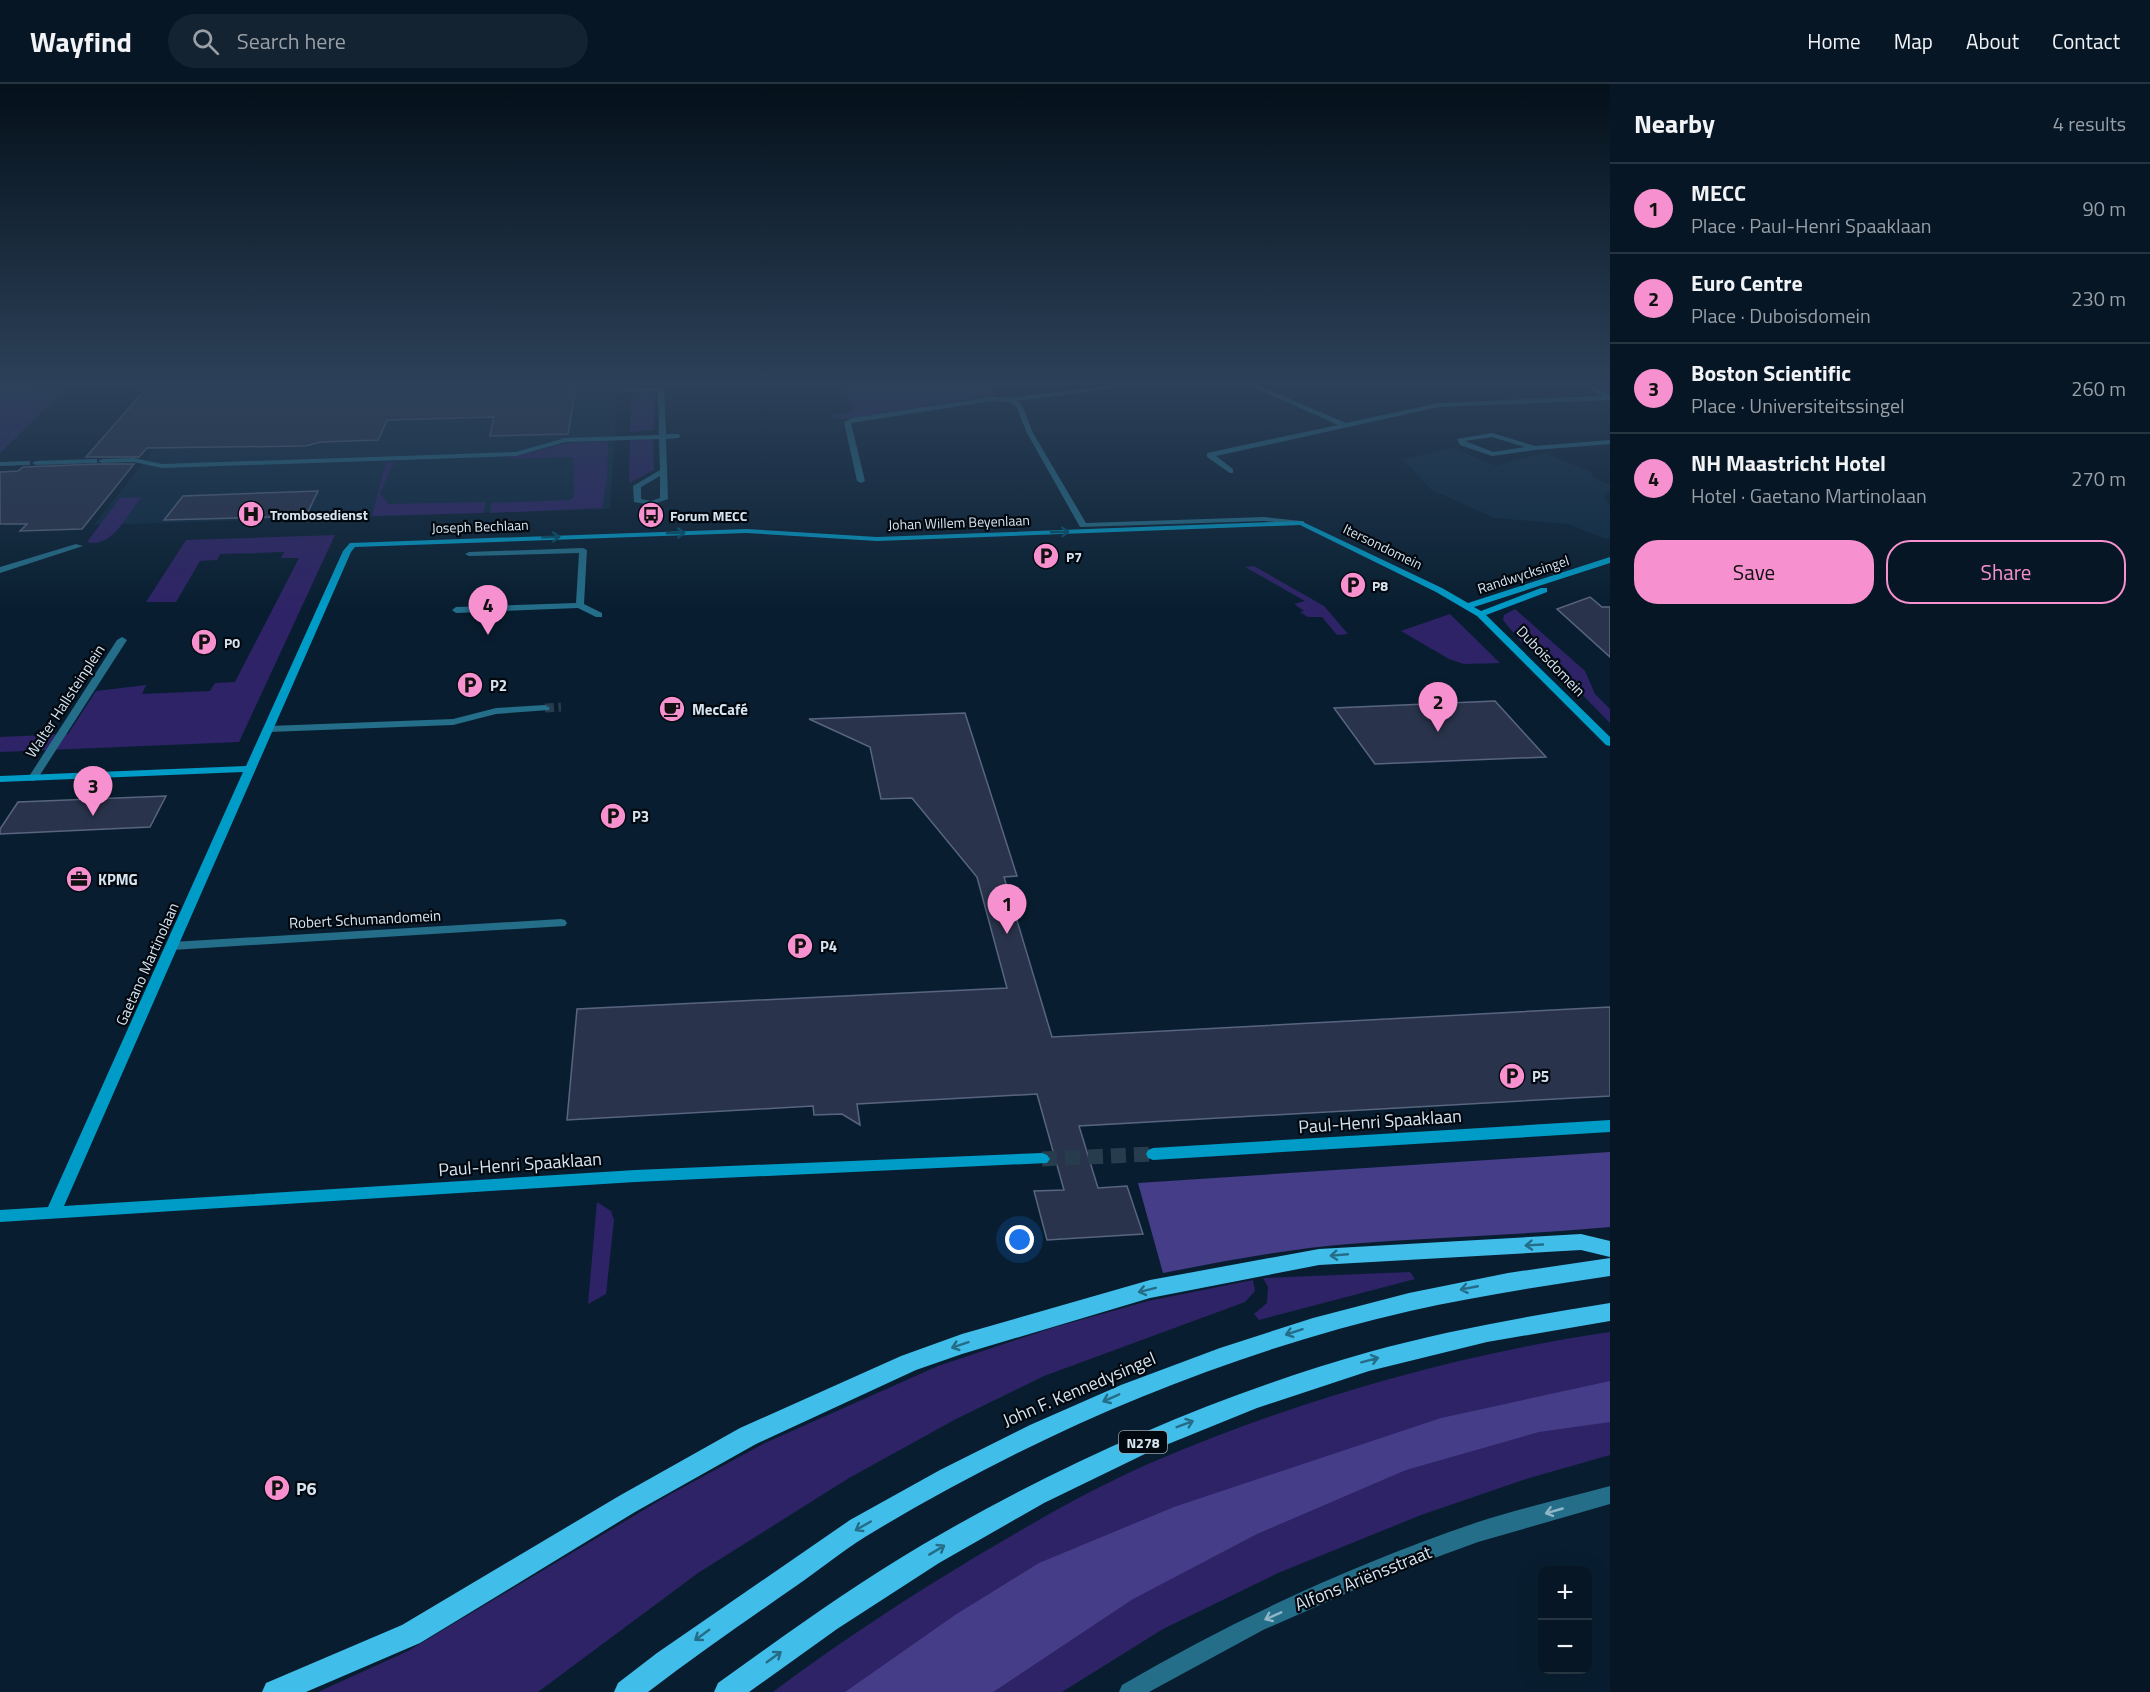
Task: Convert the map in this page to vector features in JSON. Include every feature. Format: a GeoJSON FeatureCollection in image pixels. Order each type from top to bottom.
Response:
{"type":"FeatureCollection","features":[{"type":"Feature","properties":{"kind":"main road"},"geometry":{"type":"LineString","coordinates":[[275,1692],[411,1634],[627,1504],[748,1437],[909,1363],[962,1344],[1150,1289],[1319,1257],[1581,1242],[1610,1249]]}},
{"type":"Feature","properties":{"kind":"main road","name":"John F. Kennedysingel"},"geometry":{"type":"LineString","coordinates":[[627,1692],[732,1613],[856,1530],[1007,1446],[1131,1390],[1260,1343],[1371,1310],[1494,1284],[1610,1267]]}},
{"type":"Feature","properties":{"kind":"main road","name":"N278"},"geometry":{"type":"LineString","coordinates":[[727,1692],[873,1588],[982,1522],[1083,1470],[1170,1429],[1298,1382],[1400,1352],[1503,1328],[1610,1312]]}},
{"type":"Feature","properties":{"kind":"street"},"geometry":{"type":"LineString","coordinates":[[36,463],[133,460]]}},
{"type":"Feature","properties":{"kind":"street"},"geometry":{"type":"LineString","coordinates":[[134,460],[162,466],[339,460]]}},
{"type":"Feature","properties":{"kind":"street"},"geometry":{"type":"LineString","coordinates":[[663,460],[664,499],[651,503],[637,500],[637,486],[663,471]]}},
{"type":"Feature","properties":{"kind":"street"},"geometry":{"type":"LineString","coordinates":[[856,460],[861,482]]}},
{"type":"Feature","properties":{"kind":"street","name":"Itersondomein"},"geometry":{"type":"LineString","coordinates":[[1045,460],[1083,525],[1282,519],[1301,523],[1468,606]]}},
{"type":"Feature","properties":{"kind":"street"},"geometry":{"type":"LineString","coordinates":[[1216,460],[1230,471]]}},
{"type":"Feature","properties":{"kind":"street"},"geometry":{"type":"LineString","coordinates":[[0,464],[27,463]]}},
{"type":"Feature","properties":{"kind":"street","name":"Johan Willem Beyenlaan"},"geometry":{"type":"LineString","coordinates":[[618,535],[752,531],[869,539],[1301,523]]}},
{"type":"Feature","properties":{"kind":"street","name":"Joseph Bechlaan"},"geometry":{"type":"LineString","coordinates":[[347,551],[353,546],[366,543],[618,535]]}},
{"type":"Feature","properties":{"kind":"street"},"geometry":{"type":"LineString","coordinates":[[0,570],[78,546]]}},
{"type":"Feature","properties":{"kind":"street"},"geometry":{"type":"LineString","coordinates":[[469,554],[583,550],[580,605]]}},
{"type":"Feature","properties":{"kind":"street","name":"Gaetano Martinolaan"},"geometry":{"type":"LineString","coordinates":[[53,1213],[347,551]]}},
{"type":"Feature","properties":{"kind":"street","name":"Randwycksingel"},"geometry":{"type":"LineString","coordinates":[[1468,606],[1610,560]]}},
{"type":"Feature","properties":{"kind":"street","name":"Randwycksingel"},"geometry":{"type":"LineString","coordinates":[[1480,614],[1554,587],[1587,568]]}},
{"type":"Feature","properties":{"kind":"street"},"geometry":{"type":"LineString","coordinates":[[456,610],[580,605],[599,615]]}},
{"type":"Feature","properties":{"kind":"street","name":"Duboisdomein"},"geometry":{"type":"LineString","coordinates":[[1468,606],[1502,633],[1610,743]]}},
{"type":"Feature","properties":{"kind":"street","name":"Walter Hallsteinplein"},"geometry":{"type":"LineString","coordinates":[[33,778],[122,640]]}},
{"type":"Feature","properties":{"kind":"street"},"geometry":{"type":"LineString","coordinates":[[268,729],[453,722],[496,711],[545,708]]}},
{"type":"Feature","properties":{"kind":"street"},"geometry":{"type":"LineString","coordinates":[[0,779],[250,769]]}},
{"type":"Feature","properties":{"kind":"street","name":"Robert Schumandomein"},"geometry":{"type":"LineString","coordinates":[[172,946],[561,923]]}},
{"type":"Feature","properties":{"kind":"street","name":"Paul-Henri Spaaklaan"},"geometry":{"type":"LineString","coordinates":[[1153,1154],[1610,1126]]}},
{"type":"Feature","properties":{"kind":"street","name":"Paul-Henri Spaaklaan"},"geometry":{"type":"LineString","coordinates":[[0,1216],[635,1176],[1042,1159]]}},
{"type":"Feature","properties":{"kind":"street","name":"Alfons Ariënsstraat"},"geometry":{"type":"LineString","coordinates":[[1129,1692],[1172,1666],[1262,1620],[1357,1579],[1478,1532],[1610,1495]]}},
{"type":"Feature","properties":{"kind":"shaded area"},"geometry":{"type":"Polygon","coordinates":[[[146,460],[613,460],[610,509],[94,525],[146,460]]]}},
{"type":"Feature","properties":{"kind":"shaded area"},"geometry":{"type":"Polygon","coordinates":[[[573,460],[607,460],[602,508],[490,513],[492,503],[570,500],[574,497],[573,460]]]}},
{"type":"Feature","properties":{"kind":"shaded area"},"geometry":{"type":"Polygon","coordinates":[[[630,460],[654,460],[654,470],[629,483],[630,460]]]}},
{"type":"Feature","properties":{"kind":"shaded area"},"geometry":{"type":"Polygon","coordinates":[[[1403,460],[1481,460],[1496,466],[1518,460],[1561,460],[1593,473],[1592,477],[1610,485],[1610,491],[1604,496],[1610,505],[1610,538],[1605,539],[1568,524],[1494,518],[1432,490],[1403,460]]]}},
{"type":"Feature","properties":{"kind":"shaded area"},"geometry":{"type":"Polygon","coordinates":[[[386,462],[394,462],[380,493],[388,504],[486,502],[483,513],[372,516],[386,462]]]}},
{"type":"Feature","properties":{"kind":"shaded area"},"geometry":{"type":"Polygon","coordinates":[[[141,497],[125,521],[112,535],[96,543],[87,542],[120,498],[141,497]]]}},
{"type":"Feature","properties":{"kind":"shaded area"},"geometry":{"type":"Polygon","coordinates":[[[335,535],[239,742],[0,752],[0,737],[68,734],[96,691],[146,685],[142,694],[210,691],[215,683],[235,682],[299,558],[281,558],[284,552],[220,554],[217,560],[200,561],[176,602],[146,602],[186,540],[335,535]]]}},
{"type":"Feature","properties":{"kind":"shaded area"},"geometry":{"type":"Polygon","coordinates":[[[1254,566],[1324,606],[1348,634],[1337,635],[1322,617],[1308,617],[1300,612],[1304,611],[1294,604],[1305,601],[1245,567],[1254,566]]]}},
{"type":"Feature","properties":{"kind":"shaded area"},"geometry":{"type":"Polygon","coordinates":[[[1515,609],[1585,671],[1595,694],[1610,709],[1610,723],[1561,673],[1570,673],[1538,642],[1522,643],[1503,620],[1504,615],[1515,609]]]}},
{"type":"Feature","properties":{"kind":"shaded area"},"geometry":{"type":"Polygon","coordinates":[[[1450,614],[1500,663],[1464,664],[1449,659],[1401,631],[1450,614]]]}},
{"type":"Feature","properties":{"kind":"shaded area"},"geometry":{"type":"Polygon","coordinates":[[[1610,1152],[1610,1227],[1326,1246],[1163,1273],[1138,1183],[1610,1152]]]}},
{"type":"Feature","properties":{"kind":"shaded area"},"geometry":{"type":"Polygon","coordinates":[[[597,1202],[611,1211],[614,1220],[606,1294],[588,1304],[597,1202]]]}},
{"type":"Feature","properties":{"kind":"shaded area"},"geometry":{"type":"Polygon","coordinates":[[[1410,1272],[1415,1279],[1259,1320],[1254,1314],[1267,1303],[1268,1287],[1263,1278],[1410,1272]]]}},
{"type":"Feature","properties":{"kind":"shaded area"},"geometry":{"type":"Polygon","coordinates":[[[1253,1280],[1255,1291],[1245,1302],[1044,1376],[956,1419],[849,1478],[698,1573],[538,1692],[318,1692],[408,1651],[667,1496],[765,1443],[938,1366],[1052,1328],[1148,1301],[1253,1280]]]}},
{"type":"Feature","properties":{"kind":"shaded area"},"geometry":{"type":"Polygon","coordinates":[[[1610,1332],[1610,1455],[1526,1479],[1421,1515],[1278,1573],[1163,1629],[1062,1692],[773,1692],[848,1639],[951,1572],[1061,1507],[1148,1464],[1260,1420],[1375,1383],[1492,1353],[1610,1332]]]}},
{"type":"Feature","properties":{"kind":"shaded area"},"geometry":{"type":"Polygon","coordinates":[[[1610,1381],[1610,1422],[1539,1432],[1406,1470],[1257,1534],[1133,1599],[993,1692],[845,1692],[955,1615],[1039,1563],[1174,1507],[1441,1418],[1610,1381]]]}},
{"type":"Feature","properties":{"kind":"building"},"geometry":{"type":"Polygon","coordinates":[[[134,464],[82,529],[20,531],[27,524],[0,524],[0,472],[18,471],[23,467],[134,464]]]}},
{"type":"Feature","properties":{"kind":"building"},"geometry":{"type":"Polygon","coordinates":[[[318,491],[306,516],[164,520],[183,496],[318,491]]]}},
{"type":"Feature","properties":{"kind":"building"},"geometry":{"type":"Polygon","coordinates":[[[1590,597],[1602,607],[1610,607],[1610,657],[1557,609],[1590,597]]]}},
{"type":"Feature","properties":{"kind":"building"},"geometry":{"type":"Polygon","coordinates":[[[1495,701],[1546,757],[1375,764],[1334,708],[1495,701]]]}},
{"type":"Feature","properties":{"kind":"building"},"geometry":{"type":"Polygon","coordinates":[[[965,713],[1017,876],[1004,877],[1052,1037],[1610,1007],[1610,1096],[1079,1126],[1098,1188],[1127,1186],[1143,1234],[1047,1240],[1034,1191],[1064,1190],[1037,1094],[857,1104],[860,1125],[842,1114],[814,1115],[813,1106],[567,1120],[577,1009],[1007,988],[977,877],[912,798],[881,799],[870,747],[809,719],[965,713]]]}},
{"type":"Feature","properties":{"kind":"building"},"geometry":{"type":"Polygon","coordinates":[[[166,796],[150,827],[0,834],[0,829],[18,802],[166,796]]]}},
{"type":"Feature","properties":{"kind":"tunnel"},"geometry":{"type":"LineString","coordinates":[[545,708],[561,707]]}},
{"type":"Feature","properties":{"kind":"tunnel"},"geometry":{"type":"LineString","coordinates":[[1042,1159],[1153,1154]]}},
{"type":"Feature","properties":{"kind":"place","name":"Trombosedienst"},"geometry":{"type":"Point","coordinates":[251,514]}},
{"type":"Feature","properties":{"kind":"place","name":"Forum MECC"},"geometry":{"type":"Point","coordinates":[651,515]}},
{"type":"Feature","properties":{"kind":"place","name":"P7"},"geometry":{"type":"Point","coordinates":[1046,556]}},
{"type":"Feature","properties":{"kind":"place","name":"P8"},"geometry":{"type":"Point","coordinates":[1353,585]}},
{"type":"Feature","properties":{"kind":"place","name":"NH Maastricht Hotel"},"geometry":{"type":"Point","coordinates":[488,635]}},
{"type":"Feature","properties":{"kind":"place","name":"P0"},"geometry":{"type":"Point","coordinates":[204,642]}},
{"type":"Feature","properties":{"kind":"place","name":"P2"},"geometry":{"type":"Point","coordinates":[470,685]}},
{"type":"Feature","properties":{"kind":"place","name":"MecCafé"},"geometry":{"type":"Point","coordinates":[672,709]}},
{"type":"Feature","properties":{"kind":"place","name":"Euro Centre"},"geometry":{"type":"Point","coordinates":[1438,732]}},
{"type":"Feature","properties":{"kind":"place","name":"Boston Scientific"},"geometry":{"type":"Point","coordinates":[93,816]}},
{"type":"Feature","properties":{"kind":"place","name":"P3"},"geometry":{"type":"Point","coordinates":[613,816]}},
{"type":"Feature","properties":{"kind":"place","name":"KPMG"},"geometry":{"type":"Point","coordinates":[79,879]}},
{"type":"Feature","properties":{"kind":"place","name":"MECC"},"geometry":{"type":"Point","coordinates":[1007,934]}},
{"type":"Feature","properties":{"kind":"place","name":"P4"},"geometry":{"type":"Point","coordinates":[800,946]}},
{"type":"Feature","properties":{"kind":"place","name":"P5"},"geometry":{"type":"Point","coordinates":[1512,1076]}},
{"type":"Feature","properties":{"kind":"place","name":"P6"},"geometry":{"type":"Point","coordinates":[277,1488]}}]}
